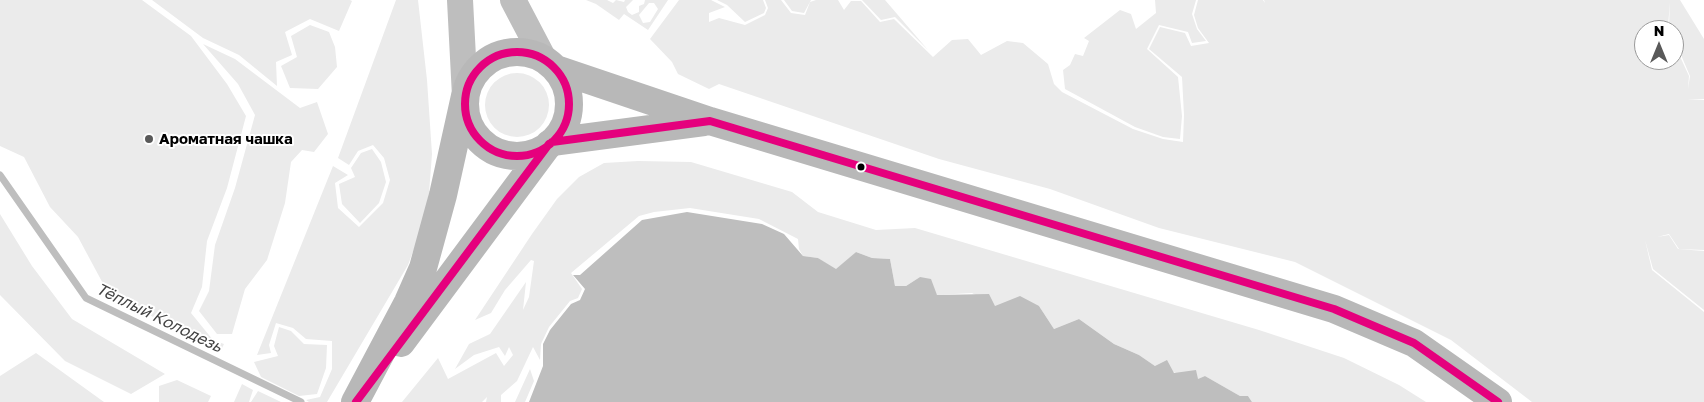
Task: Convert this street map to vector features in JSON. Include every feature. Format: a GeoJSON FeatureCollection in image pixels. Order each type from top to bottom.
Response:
{"type":"FeatureCollection","features":[{"type":"Feature","properties":{"kind":"main road"},"geometry":{"type":"LineString","coordinates":[[356,402],[408,302],[422,268],[443,195],[465,96],[471,79],[482,65],[497,55],[513,52],[529,53],[550,64],[710,121],[1334,310],[1414,343],[1498,402]]}},
{"type":"Feature","properties":{"kind":"main road"},"geometry":{"type":"LineString","coordinates":[[356,402],[550,143],[562,130],[568,107],[565,83],[550,64]]}},
{"type":"Feature","properties":{"kind":"main road"},"geometry":{"type":"LineString","coordinates":[[465,96],[466,114],[472,131],[485,144],[500,153],[518,156],[536,152],[550,143],[710,121]]}},
{"type":"Feature","properties":{"kind":"street"},"geometry":{"type":"LineString","coordinates":[[460,0],[465,96]]}},
{"type":"Feature","properties":{"kind":"street"},"geometry":{"type":"LineString","coordinates":[[512,0],[550,64]]}},
{"type":"Feature","properties":{"kind":"shaded area"},"geometry":{"type":"Polygon","coordinates":[[[0,0],[142,0],[191,36],[227,84],[246,116],[227,188],[207,241],[202,287],[191,313],[213,340],[224,344],[220,352],[185,335],[107,291],[78,237],[50,207],[24,157],[0,146],[0,0]]]}},
{"type":"Feature","properties":{"kind":"shaded area"},"geometry":{"type":"Polygon","coordinates":[[[152,0],[352,1],[339,31],[310,19],[285,32],[292,55],[276,62],[277,86],[239,55],[203,38],[152,0]]]}},
{"type":"Feature","properties":{"kind":"shaded area"},"geometry":{"type":"Polygon","coordinates":[[[396,0],[418,0],[427,80],[432,154],[429,193],[421,230],[408,265],[327,402],[309,402],[306,400],[320,397],[332,369],[332,341],[306,339],[293,328],[276,323],[269,345],[271,353],[257,355],[333,166],[348,175],[335,183],[338,208],[359,227],[383,203],[390,180],[384,158],[373,145],[358,151],[349,165],[338,158],[396,0]]]}},
{"type":"Feature","properties":{"kind":"shaded area"},"geometry":{"type":"Polygon","coordinates":[[[586,0],[607,0],[613,3],[616,0],[624,2],[625,0],[633,0],[626,7],[632,15],[639,12],[639,6],[644,4],[645,0],[668,0],[648,30],[624,14],[619,20],[596,4],[586,0]],[[649,3],[639,15],[643,23],[650,22],[658,9],[654,3],[649,3]]]}},
{"type":"Feature","properties":{"kind":"shaded area"},"geometry":{"type":"Polygon","coordinates":[[[679,0],[711,0],[725,7],[709,13],[709,22],[719,18],[745,25],[765,15],[768,8],[765,0],[781,0],[791,13],[805,15],[810,2],[816,0],[838,0],[844,10],[851,1],[861,1],[880,22],[894,19],[933,57],[952,40],[968,39],[981,55],[1007,41],[1023,43],[1048,64],[1054,84],[1062,92],[1133,129],[1163,139],[1183,142],[1182,77],[1149,49],[1160,27],[1185,33],[1191,46],[1209,43],[1198,28],[1194,15],[1198,0],[1263,0],[1265,3],[1264,0],[1680,0],[1704,39],[1704,99],[1687,100],[1704,100],[1704,250],[1679,249],[1669,234],[1657,237],[1669,235],[1678,249],[1704,251],[1704,310],[1653,269],[1645,240],[1652,270],[1704,312],[1704,402],[1532,402],[1451,340],[1295,262],[1159,228],[1050,189],[939,159],[719,84],[709,89],[678,74],[672,62],[650,39],[679,0]]]}},
{"type":"Feature","properties":{"kind":"shaded area"},"geometry":{"type":"Polygon","coordinates":[[[717,0],[763,0],[766,8],[764,13],[745,22],[727,5],[717,0]]]}},
{"type":"Feature","properties":{"kind":"shaded area"},"geometry":{"type":"Polygon","coordinates":[[[784,0],[811,0],[804,13],[792,11],[784,0]]]}},
{"type":"Feature","properties":{"kind":"shaded area"},"geometry":{"type":"Polygon","coordinates":[[[862,0],[885,0],[928,50],[895,17],[881,20],[862,0]]]}},
{"type":"Feature","properties":{"kind":"shaded area"},"geometry":{"type":"Polygon","coordinates":[[[1155,0],[1196,0],[1192,14],[1197,29],[1206,41],[1192,43],[1188,32],[1159,25],[1147,49],[1178,77],[1182,116],[1180,139],[1163,137],[1135,127],[1065,89],[1063,70],[1070,65],[1075,54],[1083,56],[1089,41],[1084,38],[1120,10],[1131,14],[1136,29],[1156,13],[1155,0]]]}},
{"type":"Feature","properties":{"kind":"shaded area"},"geometry":{"type":"Polygon","coordinates":[[[310,25],[329,32],[335,47],[337,67],[318,89],[290,88],[281,66],[297,57],[291,36],[310,25]]]}},
{"type":"Feature","properties":{"kind":"shaded area"},"geometry":{"type":"Polygon","coordinates":[[[203,44],[235,59],[300,108],[317,102],[328,134],[314,152],[302,150],[291,162],[285,203],[267,260],[245,289],[232,334],[217,334],[199,311],[209,291],[215,245],[235,188],[255,115],[238,84],[203,44]]]}},
{"type":"Feature","properties":{"kind":"shaded area"},"geometry":{"type":"Polygon","coordinates":[[[517,73],[529,76],[540,82],[546,93],[549,105],[546,117],[540,128],[529,134],[517,137],[505,134],[494,128],[488,117],[485,105],[488,93],[494,82],[505,76],[517,73]]]}},
{"type":"Feature","properties":{"kind":"shaded area"},"geometry":{"type":"Polygon","coordinates":[[[372,149],[381,162],[386,182],[379,203],[360,223],[342,204],[339,184],[355,177],[351,168],[361,153],[372,149]]]}},
{"type":"Feature","properties":{"kind":"shaded area"},"geometry":{"type":"Polygon","coordinates":[[[638,161],[691,162],[792,192],[818,212],[876,230],[915,228],[1259,330],[1344,358],[1399,385],[1426,402],[1252,402],[1248,396],[1240,396],[1205,376],[1197,380],[1155,366],[1139,355],[1114,344],[1079,319],[1054,329],[1039,306],[995,306],[972,293],[937,295],[920,277],[906,286],[895,286],[890,259],[872,258],[856,252],[836,270],[818,258],[803,256],[799,249],[798,239],[759,219],[690,208],[654,212],[639,216],[571,273],[582,289],[578,298],[570,301],[549,327],[541,344],[540,360],[533,347],[517,381],[501,395],[501,402],[486,402],[487,397],[482,402],[402,402],[438,358],[448,379],[496,353],[504,366],[513,355],[509,347],[505,356],[499,347],[474,355],[455,369],[469,344],[490,334],[526,282],[523,310],[529,297],[534,261],[531,260],[505,290],[491,313],[475,320],[557,199],[579,177],[604,163],[638,161]]]}},
{"type":"Feature","properties":{"kind":"shaded area"},"geometry":{"type":"Polygon","coordinates":[[[687,212],[762,224],[784,234],[803,256],[818,258],[836,269],[856,252],[872,258],[890,259],[895,286],[906,286],[920,277],[931,279],[937,295],[989,294],[995,306],[1020,296],[1039,306],[1054,329],[1079,319],[1114,344],[1139,355],[1155,366],[1167,360],[1174,373],[1196,370],[1198,379],[1205,376],[1240,396],[1248,396],[1252,402],[529,402],[543,366],[543,344],[550,330],[571,304],[580,300],[585,289],[573,275],[580,275],[642,220],[687,212]]]}},
{"type":"Feature","properties":{"kind":"shaded area"},"geometry":{"type":"Polygon","coordinates":[[[0,214],[32,266],[72,319],[165,374],[131,394],[65,361],[0,295],[0,214]]]}},
{"type":"Feature","properties":{"kind":"shaded area"},"geometry":{"type":"Polygon","coordinates":[[[279,327],[291,331],[304,344],[327,345],[326,368],[317,394],[299,396],[261,377],[254,362],[278,356],[274,346],[279,327]]]}},
{"type":"Feature","properties":{"kind":"shaded area"},"geometry":{"type":"Polygon","coordinates":[[[36,353],[104,402],[0,402],[0,376],[36,353]]]}},
{"type":"Feature","properties":{"kind":"shaded area"},"geometry":{"type":"Polygon","coordinates":[[[530,369],[534,381],[525,402],[515,402],[530,369]]]}},
{"type":"Feature","properties":{"kind":"shaded area"},"geometry":{"type":"Polygon","coordinates":[[[177,380],[211,396],[208,402],[159,402],[159,386],[177,380]]]}},
{"type":"Feature","properties":{"kind":"shaded area"},"geometry":{"type":"Polygon","coordinates":[[[242,384],[253,390],[249,402],[234,402],[242,384]]]}},
{"type":"Feature","properties":{"kind":"shaded area"},"geometry":{"type":"Polygon","coordinates":[[[258,391],[281,402],[251,402],[258,391]]]}},
{"type":"Feature","properties":{"kind":"waterway","name":"Тёплый Колодезь"},"geometry":{"type":"LineString","coordinates":[[0,175],[86,298],[301,402]]}},
{"type":"Feature","properties":{"kind":"transit line"},"geometry":{"type":"LineString","coordinates":[[517,52],[537,56],[554,67],[565,84],[569,104],[565,124],[554,141],[537,152],[517,156],[497,152],[480,141],[469,124],[465,104],[469,84],[480,67],[497,56],[517,52]]}},
{"type":"Feature","properties":{"kind":"transit line"},"geometry":{"type":"LineString","coordinates":[[552,142],[710,121],[1334,309],[1414,343],[1498,402]]}},
{"type":"Feature","properties":{"kind":"transit line"},"geometry":{"type":"LineString","coordinates":[[356,402],[549,144]]}},
{"type":"Feature","properties":{"kind":"place","name":"Ароматная чашка"},"geometry":{"type":"Point","coordinates":[149,139]}}]}
